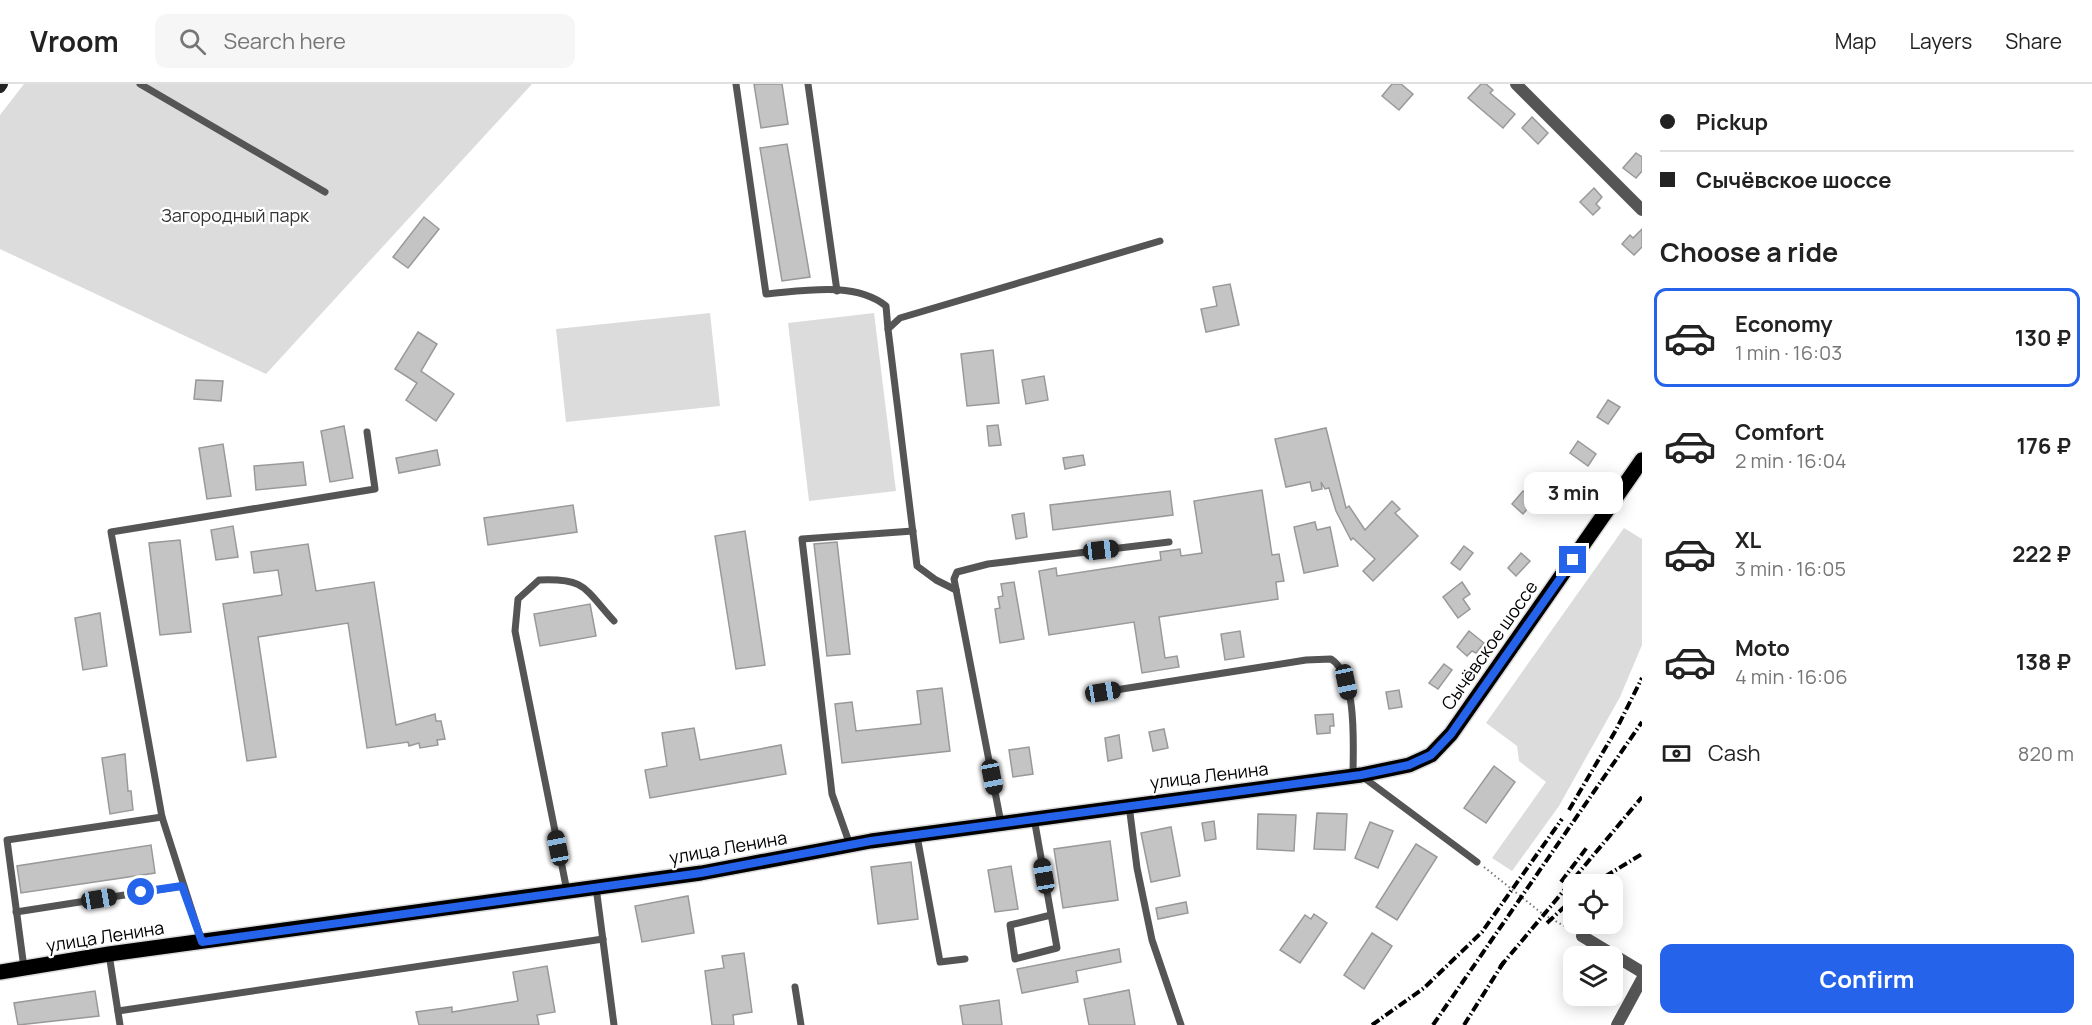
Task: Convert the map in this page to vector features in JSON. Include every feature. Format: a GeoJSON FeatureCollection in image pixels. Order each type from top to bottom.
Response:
{"type":"FeatureCollection","features":[{"type":"Feature","properties":{"kind":"main road","name":"Сычёвское шоссе"},"geometry":{"type":"LineString","coordinates":[[1451,734],[1642,460]]}},
{"type":"Feature","properties":{"kind":"main road","name":"улица Ленина"},"geometry":{"type":"LineString","coordinates":[[0,972],[109,954],[701,873],[850,845],[1034,818],[1357,776],[1409,765],[1431,755],[1451,734]]}},
{"type":"Feature","properties":{"kind":"street"},"geometry":{"type":"LineString","coordinates":[[1516,84],[1642,210]]}},
{"type":"Feature","properties":{"kind":"street"},"geometry":{"type":"LineString","coordinates":[[1582,936],[1642,972]]}},
{"type":"Feature","properties":{"kind":"street"},"geometry":{"type":"LineString","coordinates":[[1617,1025],[1642,979]]}},
{"type":"Feature","properties":{"kind":"lane"},"geometry":{"type":"LineString","coordinates":[[140,84],[325,192]]}},
{"type":"Feature","properties":{"kind":"lane"},"geometry":{"type":"LineString","coordinates":[[736,84],[766,294],[837,291],[876,298],[886,306],[917,566],[936,580],[956,590]]}},
{"type":"Feature","properties":{"kind":"lane"},"geometry":{"type":"LineString","coordinates":[[808,84],[837,291]]}},
{"type":"Feature","properties":{"kind":"lane"},"geometry":{"type":"LineString","coordinates":[[888,329],[900,318],[1160,241]]}},
{"type":"Feature","properties":{"kind":"lane"},"geometry":{"type":"LineString","coordinates":[[202,942],[182,886],[162,817],[111,532],[375,489],[367,432]]}},
{"type":"Feature","properties":{"kind":"lane"},"geometry":{"type":"LineString","coordinates":[[850,845],[832,794],[802,540],[913,531]]}},
{"type":"Feature","properties":{"kind":"lane"},"geometry":{"type":"LineString","coordinates":[[1001,823],[954,579],[957,572],[988,564],[1169,542]]}},
{"type":"Feature","properties":{"kind":"lane"},"geometry":{"type":"LineString","coordinates":[[567,891],[515,631],[518,599],[539,580],[563,579],[579,582],[614,621]]}},
{"type":"Feature","properties":{"kind":"lane"},"geometry":{"type":"LineString","coordinates":[[1103,692],[1306,660],[1331,659],[1342,671],[1353,718],[1357,776],[1477,862]]}},
{"type":"Feature","properties":{"kind":"lane"},"geometry":{"type":"LineString","coordinates":[[1129,805],[1137,868],[1152,940],[1181,1025]]}},
{"type":"Feature","properties":{"kind":"lane"},"geometry":{"type":"LineString","coordinates":[[24,968],[7,840],[162,817]]}},
{"type":"Feature","properties":{"kind":"lane"},"geometry":{"type":"LineString","coordinates":[[1034,818],[1057,948],[1015,959],[1010,925],[1051,915]]}},
{"type":"Feature","properties":{"kind":"lane"},"geometry":{"type":"LineString","coordinates":[[917,836],[940,962],[965,959]]}},
{"type":"Feature","properties":{"kind":"lane"},"geometry":{"type":"LineString","coordinates":[[16,912],[182,886]]}},
{"type":"Feature","properties":{"kind":"lane"},"geometry":{"type":"LineString","coordinates":[[596,887],[614,1025]]}},
{"type":"Feature","properties":{"kind":"lane"},"geometry":{"type":"LineString","coordinates":[[118,1011],[603,939]]}},
{"type":"Feature","properties":{"kind":"lane"},"geometry":{"type":"LineString","coordinates":[[109,954],[120,1025]]}},
{"type":"Feature","properties":{"kind":"lane"},"geometry":{"type":"LineString","coordinates":[[795,987],[801,1025]]}},
{"type":"Feature","properties":{"kind":"path"},"geometry":{"type":"LineString","coordinates":[[1477,862],[1544,915],[1582,936]]}},
{"type":"Feature","properties":{"kind":"green space","name":"Загородный парк"},"geometry":{"type":"Polygon","coordinates":[[[24,84],[532,84],[266,374],[0,249],[0,115],[24,84]]]}},
{"type":"Feature","properties":{"kind":"green space"},"geometry":{"type":"Polygon","coordinates":[[[710,313],[720,406],[566,422],[556,329],[710,313]]]}},
{"type":"Feature","properties":{"kind":"green space"},"geometry":{"type":"Polygon","coordinates":[[[874,313],[896,491],[809,501],[788,323],[874,313]]]}},
{"type":"Feature","properties":{"kind":"green space"},"geometry":{"type":"Polygon","coordinates":[[[1624,528],[1642,539],[1642,645],[1620,697],[1559,806],[1512,871],[1492,858],[1546,782],[1519,761],[1517,746],[1486,723],[1624,528]]]}},
{"type":"Feature","properties":{"kind":"building"},"geometry":{"type":"Polygon","coordinates":[[[754,84],[782,84],[788,124],[761,128],[754,84]]]}},
{"type":"Feature","properties":{"kind":"building"},"geometry":{"type":"Polygon","coordinates":[[[1392,84],[1401,84],[1413,94],[1399,110],[1382,96],[1392,84]]]}},
{"type":"Feature","properties":{"kind":"building"},"geometry":{"type":"Polygon","coordinates":[[[1481,84],[1486,84],[1493,90],[1490,93],[1515,114],[1503,128],[1468,98],[1481,84]]]}},
{"type":"Feature","properties":{"kind":"building"},"geometry":{"type":"Polygon","coordinates":[[[1532,117],[1548,133],[1538,144],[1522,128],[1532,117]]]}},
{"type":"Feature","properties":{"kind":"building"},"geometry":{"type":"Polygon","coordinates":[[[787,144],[810,277],[782,281],[760,148],[787,144]]]}},
{"type":"Feature","properties":{"kind":"building"},"geometry":{"type":"Polygon","coordinates":[[[1636,153],[1642,157],[1642,171],[1636,178],[1623,168],[1636,153]]]}},
{"type":"Feature","properties":{"kind":"building"},"geometry":{"type":"Polygon","coordinates":[[[1594,188],[1602,197],[1596,204],[1600,208],[1593,215],[1580,202],[1594,188]]]}},
{"type":"Feature","properties":{"kind":"building"},"geometry":{"type":"Polygon","coordinates":[[[424,217],[439,229],[408,268],[393,257],[424,217]]]}},
{"type":"Feature","properties":{"kind":"building"},"geometry":{"type":"Polygon","coordinates":[[[1642,229],[1642,247],[1634,255],[1622,244],[1630,235],[1633,238],[1642,229]]]}},
{"type":"Feature","properties":{"kind":"building"},"geometry":{"type":"Polygon","coordinates":[[[1230,284],[1239,325],[1206,332],[1201,309],[1217,306],[1213,287],[1230,284]]]}},
{"type":"Feature","properties":{"kind":"building"},"geometry":{"type":"Polygon","coordinates":[[[418,332],[437,344],[421,371],[454,394],[436,421],[406,400],[417,383],[395,369],[418,332]]]}},
{"type":"Feature","properties":{"kind":"building"},"geometry":{"type":"Polygon","coordinates":[[[993,350],[999,403],[967,406],[961,354],[993,350]]]}},
{"type":"Feature","properties":{"kind":"building"},"geometry":{"type":"Polygon","coordinates":[[[1044,376],[1048,400],[1026,404],[1022,380],[1044,376]]]}},
{"type":"Feature","properties":{"kind":"building"},"geometry":{"type":"Polygon","coordinates":[[[196,380],[223,381],[221,401],[194,399],[196,380]]]}},
{"type":"Feature","properties":{"kind":"building"},"geometry":{"type":"Polygon","coordinates":[[[1608,400],[1620,407],[1608,424],[1597,417],[1608,400]]]}},
{"type":"Feature","properties":{"kind":"building"},"geometry":{"type":"Polygon","coordinates":[[[998,425],[1001,445],[989,446],[987,426],[998,425]]]}},
{"type":"Feature","properties":{"kind":"building"},"geometry":{"type":"Polygon","coordinates":[[[344,426],[353,478],[330,482],[321,431],[344,426]]]}},
{"type":"Feature","properties":{"kind":"building"},"geometry":{"type":"Polygon","coordinates":[[[1326,428],[1346,508],[1349,506],[1365,530],[1392,501],[1400,509],[1395,513],[1418,536],[1373,581],[1363,571],[1375,559],[1353,538],[1351,540],[1336,511],[1329,488],[1325,489],[1321,482],[1322,489],[1312,491],[1310,482],[1286,487],[1275,439],[1326,428]]]}},
{"type":"Feature","properties":{"kind":"building"},"geometry":{"type":"Polygon","coordinates":[[[1578,441],[1596,454],[1588,466],[1570,453],[1578,441]]]}},
{"type":"Feature","properties":{"kind":"building"},"geometry":{"type":"Polygon","coordinates":[[[223,444],[231,496],[207,499],[199,448],[223,444]]]}},
{"type":"Feature","properties":{"kind":"building"},"geometry":{"type":"Polygon","coordinates":[[[437,450],[440,465],[399,473],[396,458],[437,450]]]}},
{"type":"Feature","properties":{"kind":"building"},"geometry":{"type":"Polygon","coordinates":[[[1083,455],[1085,465],[1065,469],[1063,458],[1083,455]]]}},
{"type":"Feature","properties":{"kind":"building"},"geometry":{"type":"Polygon","coordinates":[[[303,462],[306,485],[256,490],[254,466],[303,462]]]}},
{"type":"Feature","properties":{"kind":"building"},"geometry":{"type":"Polygon","coordinates":[[[1582,477],[1592,484],[1581,499],[1571,492],[1582,477]]]}},
{"type":"Feature","properties":{"kind":"building"},"geometry":{"type":"Polygon","coordinates":[[[1262,490],[1272,555],[1279,554],[1284,581],[1276,582],[1278,599],[1159,617],[1165,658],[1177,656],[1179,667],[1142,673],[1134,622],[1049,635],[1039,571],[1056,568],[1057,576],[1161,560],[1160,552],[1180,549],[1181,556],[1202,553],[1194,501],[1262,490]]]}},
{"type":"Feature","properties":{"kind":"building"},"geometry":{"type":"Polygon","coordinates":[[[1170,491],[1173,515],[1053,530],[1050,505],[1170,491]]]}},
{"type":"Feature","properties":{"kind":"building"},"geometry":{"type":"Polygon","coordinates":[[[1523,491],[1534,501],[1523,514],[1512,504],[1523,491]]]}},
{"type":"Feature","properties":{"kind":"building"},"geometry":{"type":"Polygon","coordinates":[[[573,505],[577,532],[488,545],[484,518],[573,505]]]}},
{"type":"Feature","properties":{"kind":"building"},"geometry":{"type":"Polygon","coordinates":[[[1024,513],[1027,537],[1016,539],[1012,515],[1024,513]]]}},
{"type":"Feature","properties":{"kind":"building"},"geometry":{"type":"Polygon","coordinates":[[[1315,522],[1317,530],[1330,527],[1338,566],[1304,573],[1294,527],[1315,522]]]}},
{"type":"Feature","properties":{"kind":"building"},"geometry":{"type":"Polygon","coordinates":[[[233,526],[238,557],[216,560],[211,530],[233,526]]]}},
{"type":"Feature","properties":{"kind":"building"},"geometry":{"type":"Polygon","coordinates":[[[745,531],[765,665],[736,669],[715,536],[745,531]]]}},
{"type":"Feature","properties":{"kind":"building"},"geometry":{"type":"Polygon","coordinates":[[[180,540],[191,632],[160,635],[149,543],[180,540]]]}},
{"type":"Feature","properties":{"kind":"building"},"geometry":{"type":"Polygon","coordinates":[[[837,542],[850,654],[827,656],[814,544],[837,542]]]}},
{"type":"Feature","properties":{"kind":"building"},"geometry":{"type":"Polygon","coordinates":[[[308,544],[316,591],[374,582],[396,725],[435,714],[436,721],[441,721],[445,739],[437,740],[438,745],[420,748],[419,743],[409,746],[408,742],[367,748],[348,623],[258,637],[276,757],[247,761],[223,604],[282,595],[278,570],[254,573],[251,552],[308,544]]]}},
{"type":"Feature","properties":{"kind":"building"},"geometry":{"type":"Polygon","coordinates":[[[1464,546],[1473,553],[1460,570],[1451,563],[1464,546]]]}},
{"type":"Feature","properties":{"kind":"building"},"geometry":{"type":"Polygon","coordinates":[[[1521,553],[1530,561],[1516,576],[1508,568],[1521,553]]]}},
{"type":"Feature","properties":{"kind":"building"},"geometry":{"type":"Polygon","coordinates":[[[1014,582],[1024,639],[1000,643],[995,609],[1000,608],[998,597],[1003,596],[1001,584],[1014,582]]]}},
{"type":"Feature","properties":{"kind":"building"},"geometry":{"type":"Polygon","coordinates":[[[1462,582],[1470,594],[1463,599],[1470,609],[1458,618],[1443,597],[1462,582]]]}},
{"type":"Feature","properties":{"kind":"building"},"geometry":{"type":"Polygon","coordinates":[[[590,604],[596,636],[540,646],[534,614],[590,604]]]}},
{"type":"Feature","properties":{"kind":"building"},"geometry":{"type":"Polygon","coordinates":[[[100,613],[107,666],[83,670],[75,618],[100,613]]]}},
{"type":"Feature","properties":{"kind":"building"},"geometry":{"type":"Polygon","coordinates":[[[1240,631],[1244,657],[1225,660],[1221,634],[1240,631]]]}},
{"type":"Feature","properties":{"kind":"building"},"geometry":{"type":"Polygon","coordinates":[[[1469,631],[1484,643],[1476,653],[1472,651],[1467,656],[1457,647],[1469,631]]]}},
{"type":"Feature","properties":{"kind":"building"},"geometry":{"type":"Polygon","coordinates":[[[1444,664],[1452,670],[1438,689],[1429,683],[1444,664]]]}},
{"type":"Feature","properties":{"kind":"building"},"geometry":{"type":"Polygon","coordinates":[[[942,688],[950,751],[842,763],[835,704],[852,702],[856,731],[921,724],[917,691],[942,688]]]}},
{"type":"Feature","properties":{"kind":"building"},"geometry":{"type":"Polygon","coordinates":[[[1399,690],[1402,707],[1389,709],[1386,692],[1399,690]]]}},
{"type":"Feature","properties":{"kind":"building"},"geometry":{"type":"Polygon","coordinates":[[[1333,714],[1334,726],[1330,726],[1330,733],[1317,734],[1315,715],[1333,714]]]}},
{"type":"Feature","properties":{"kind":"building"},"geometry":{"type":"Polygon","coordinates":[[[694,728],[700,760],[781,745],[786,774],[650,798],[645,770],[667,766],[662,733],[694,728]]]}},
{"type":"Feature","properties":{"kind":"building"},"geometry":{"type":"Polygon","coordinates":[[[1164,729],[1168,748],[1153,751],[1149,732],[1164,729]]]}},
{"type":"Feature","properties":{"kind":"building"},"geometry":{"type":"Polygon","coordinates":[[[1119,735],[1122,758],[1108,761],[1105,738],[1119,735]]]}},
{"type":"Feature","properties":{"kind":"building"},"geometry":{"type":"Polygon","coordinates":[[[1029,747],[1033,774],[1013,777],[1009,750],[1029,747]]]}},
{"type":"Feature","properties":{"kind":"building"},"geometry":{"type":"Polygon","coordinates":[[[125,754],[128,791],[131,791],[133,810],[110,814],[102,758],[125,754]]]}},
{"type":"Feature","properties":{"kind":"building"},"geometry":{"type":"Polygon","coordinates":[[[1494,766],[1515,782],[1486,823],[1464,808],[1494,766]]]}},
{"type":"Feature","properties":{"kind":"building"},"geometry":{"type":"Polygon","coordinates":[[[1317,813],[1347,814],[1345,850],[1314,849],[1317,813]]]}},
{"type":"Feature","properties":{"kind":"building"},"geometry":{"type":"Polygon","coordinates":[[[1258,814],[1296,815],[1294,851],[1257,849],[1258,814]]]}},
{"type":"Feature","properties":{"kind":"building"},"geometry":{"type":"Polygon","coordinates":[[[1214,821],[1216,839],[1205,841],[1202,823],[1214,821]]]}},
{"type":"Feature","properties":{"kind":"building"},"geometry":{"type":"Polygon","coordinates":[[[1370,822],[1393,831],[1378,868],[1355,858],[1370,822]]]}},
{"type":"Feature","properties":{"kind":"building"},"geometry":{"type":"Polygon","coordinates":[[[1171,827],[1180,876],[1151,882],[1141,833],[1171,827]]]}},
{"type":"Feature","properties":{"kind":"building"},"geometry":{"type":"Polygon","coordinates":[[[1110,841],[1118,900],[1063,908],[1054,849],[1110,841]]]}},
{"type":"Feature","properties":{"kind":"building"},"geometry":{"type":"Polygon","coordinates":[[[1416,844],[1437,857],[1397,920],[1376,907],[1416,844]]]}},
{"type":"Feature","properties":{"kind":"building"},"geometry":{"type":"Polygon","coordinates":[[[151,845],[155,873],[21,893],[17,866],[151,845]]]}},
{"type":"Feature","properties":{"kind":"building"},"geometry":{"type":"Polygon","coordinates":[[[911,862],[918,919],[878,924],[871,867],[911,862]]]}},
{"type":"Feature","properties":{"kind":"building"},"geometry":{"type":"Polygon","coordinates":[[[1011,866],[1018,909],[995,912],[988,870],[1011,866]]]}},
{"type":"Feature","properties":{"kind":"building"},"geometry":{"type":"Polygon","coordinates":[[[688,896],[694,933],[642,942],[635,906],[688,896]]]}},
{"type":"Feature","properties":{"kind":"building"},"geometry":{"type":"Polygon","coordinates":[[[1186,902],[1188,913],[1158,919],[1156,908],[1186,902]]]}},
{"type":"Feature","properties":{"kind":"building"},"geometry":{"type":"Polygon","coordinates":[[[1314,914],[1327,923],[1300,963],[1280,950],[1305,915],[1311,919],[1314,914]]]}},
{"type":"Feature","properties":{"kind":"building"},"geometry":{"type":"Polygon","coordinates":[[[1372,933],[1392,946],[1364,989],[1344,975],[1372,933]]]}},
{"type":"Feature","properties":{"kind":"building"},"geometry":{"type":"Polygon","coordinates":[[[1119,949],[1121,962],[1076,971],[1078,982],[1022,993],[1017,969],[1119,949]]]}},
{"type":"Feature","properties":{"kind":"building"},"geometry":{"type":"Polygon","coordinates":[[[744,953],[752,1012],[733,1015],[734,1025],[712,1025],[705,971],[724,968],[722,956],[744,953]]]}},
{"type":"Feature","properties":{"kind":"building"},"geometry":{"type":"Polygon","coordinates":[[[547,966],[555,1012],[537,1015],[539,1025],[419,1025],[416,1012],[452,1007],[452,1012],[518,1001],[513,972],[547,966]]]}},
{"type":"Feature","properties":{"kind":"building"},"geometry":{"type":"Polygon","coordinates":[[[1129,990],[1135,1025],[1089,1025],[1084,999],[1129,990]]]}},
{"type":"Feature","properties":{"kind":"building"},"geometry":{"type":"Polygon","coordinates":[[[95,991],[99,1016],[18,1025],[14,1003],[95,991]]]}},
{"type":"Feature","properties":{"kind":"building"},"geometry":{"type":"Polygon","coordinates":[[[999,1000],[1002,1025],[963,1025],[960,1006],[999,1000]]]}},
{"type":"Feature","properties":{"kind":"railway"},"geometry":{"type":"LineString","coordinates":[[1569,810],[1616,730],[1642,678]]}},
{"type":"Feature","properties":{"kind":"railway"},"geometry":{"type":"LineString","coordinates":[[1433,1025],[1642,722]]}},
{"type":"Feature","properties":{"kind":"railway"},"geometry":{"type":"LineString","coordinates":[[1500,967],[1642,797]]}},
{"type":"Feature","properties":{"kind":"railway"},"geometry":{"type":"LineString","coordinates":[[1372,1025],[1424,988],[1482,932],[1562,819]]}},
{"type":"Feature","properties":{"kind":"railway"},"geometry":{"type":"LineString","coordinates":[[1561,882],[1588,846]]}},
{"type":"Feature","properties":{"kind":"railway"},"geometry":{"type":"LineString","coordinates":[[1609,874],[1642,854]]}},
{"type":"Feature","properties":{"kind":"railway"},"geometry":{"type":"LineString","coordinates":[[1547,923],[1563,908]]}},
{"type":"Feature","properties":{"kind":"railway"},"geometry":{"type":"LineString","coordinates":[[1464,1025],[1505,960]]}},
{"type":"Feature","properties":{"kind":"route"},"geometry":{"type":"LineString","coordinates":[[141,892],[182,886],[202,942],[701,873],[871,841],[1361,775],[1409,765],[1431,755],[1451,734],[1573,560]]}}]}
